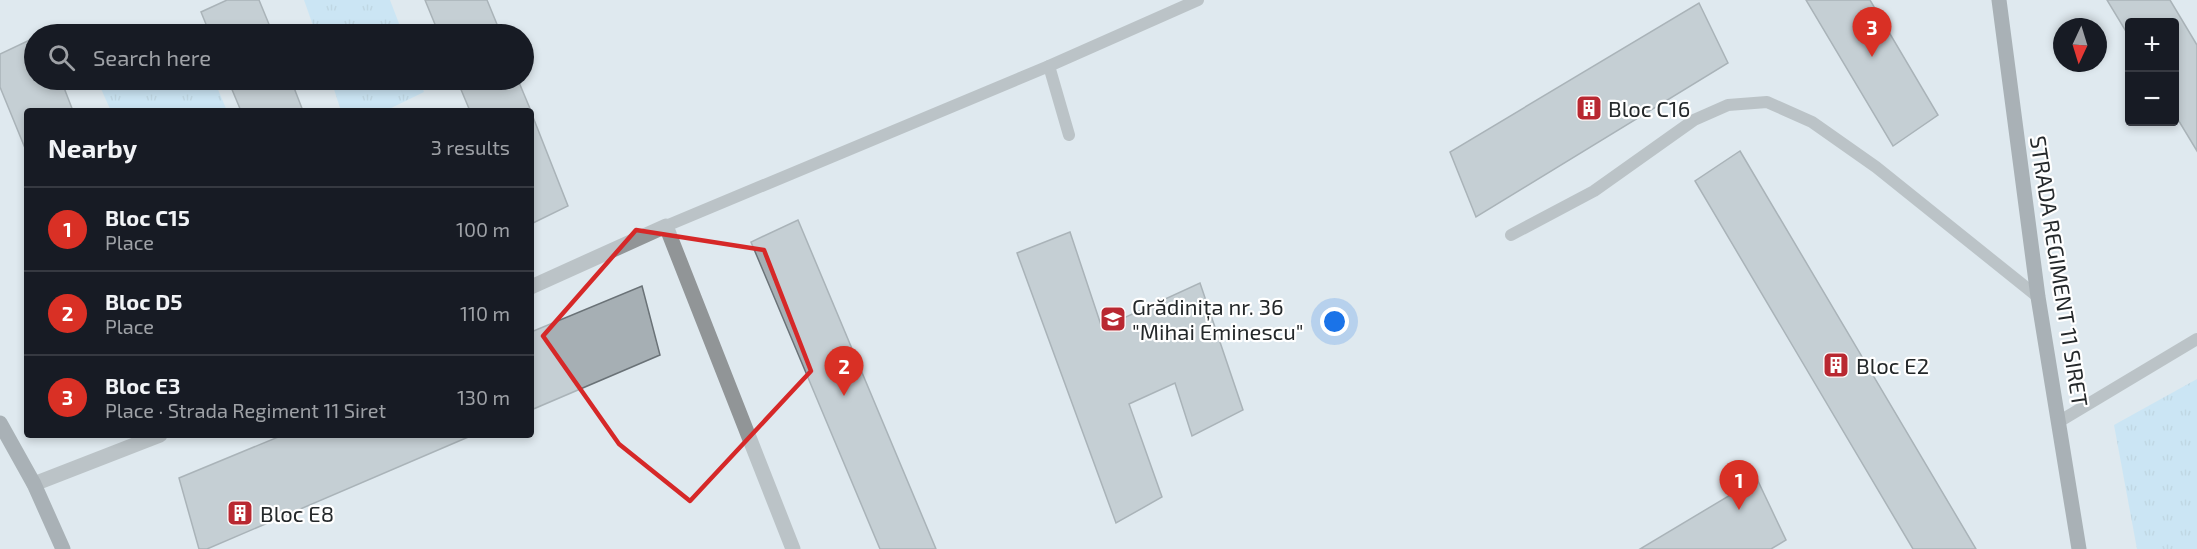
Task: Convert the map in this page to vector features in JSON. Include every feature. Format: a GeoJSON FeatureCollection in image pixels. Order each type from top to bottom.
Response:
{"type":"FeatureCollection","features":[{"type":"Feature","properties":{"kind":"street","name":"STRADA REGIMENT 11 SIRET"},"geometry":{"type":"LineString","coordinates":[[1999,0],[2038,297],[2060,421],[2079,549]]}},
{"type":"Feature","properties":{"kind":"street"},"geometry":{"type":"LineString","coordinates":[[534,286],[666,226],[793,549]]}},
{"type":"Feature","properties":{"kind":"street"},"geometry":{"type":"LineString","coordinates":[[0,423],[34,484],[63,549]]}},
{"type":"Feature","properties":{"kind":"street"},"geometry":{"type":"LineString","coordinates":[[34,484],[152,438]]}},
{"type":"Feature","properties":{"kind":"lane"},"geometry":{"type":"LineString","coordinates":[[666,226],[1049,66],[1198,0]]}},
{"type":"Feature","properties":{"kind":"lane"},"geometry":{"type":"LineString","coordinates":[[1049,66],[1069,135]]}},
{"type":"Feature","properties":{"kind":"lane"},"geometry":{"type":"LineString","coordinates":[[1511,235],[1594,191],[1694,120],[1728,105],[1767,102],[1812,122],[1876,167],[2038,297]]}},
{"type":"Feature","properties":{"kind":"lane"},"geometry":{"type":"LineString","coordinates":[[2060,421],[2197,339]]}},
{"type":"Feature","properties":{"kind":"highlighted area"},"geometry":{"type":"Polygon","coordinates":[[[636,230],[764,250],[811,371],[690,501],[619,444],[543,336],[636,230]]]}},
{"type":"Feature","properties":{"kind":"green space"},"geometry":{"type":"Polygon","coordinates":[[[304,0],[390,0],[399,24],[312,24],[304,0]]]}},
{"type":"Feature","properties":{"kind":"green space"},"geometry":{"type":"Polygon","coordinates":[[[102,90],[218,90],[226,108],[110,108],[102,90]]]}},
{"type":"Feature","properties":{"kind":"green space"},"geometry":{"type":"Polygon","coordinates":[[[334,90],[423,90],[424,92],[391,108],[340,108],[334,90]]]}},
{"type":"Feature","properties":{"kind":"green space"},"geometry":{"type":"Polygon","coordinates":[[[2197,379],[2197,549],[2137,549],[2114,425],[2197,379]]]}},
{"type":"Feature","properties":{"kind":"building"},"geometry":{"type":"Polygon","coordinates":[[[227,0],[259,0],[269,24],[206,24],[201,12],[227,0]]]}},
{"type":"Feature","properties":{"kind":"building"},"geometry":{"type":"Polygon","coordinates":[[[425,0],[487,0],[497,24],[435,24],[425,0]]]}},
{"type":"Feature","properties":{"kind":"building"},"geometry":{"type":"Polygon","coordinates":[[[1806,0],[1870,0],[1938,115],[1893,146],[1806,0]]]}},
{"type":"Feature","properties":{"kind":"building"},"geometry":{"type":"Polygon","coordinates":[[[2107,0],[2170,0],[2197,45],[2197,151],[2179,121],[2179,18],[2125,18],[2125,30],[2107,0]]]}},
{"type":"Feature","properties":{"kind":"building","name":"Bloc C16"},"geometry":{"type":"Polygon","coordinates":[[[1699,3],[1728,63],[1476,217],[1450,152],[1699,3]]]}},
{"type":"Feature","properties":{"kind":"building"},"geometry":{"type":"Polygon","coordinates":[[[24,43],[24,90],[65,90],[72,108],[24,108],[24,146],[0,87],[0,54],[24,43]]]}},
{"type":"Feature","properties":{"kind":"building"},"geometry":{"type":"Polygon","coordinates":[[[232,90],[295,90],[302,108],[240,108],[232,90]]]}},
{"type":"Feature","properties":{"kind":"building"},"geometry":{"type":"Polygon","coordinates":[[[461,90],[522,90],[530,108],[469,108],[461,90]]]}},
{"type":"Feature","properties":{"kind":"building"},"geometry":{"type":"Polygon","coordinates":[[[534,120],[568,206],[534,223],[534,120]]]}},
{"type":"Feature","properties":{"kind":"building","name":"Bloc E2"},"geometry":{"type":"Polygon","coordinates":[[[1740,151],[1976,549],[1913,549],[1695,181],[1740,151]]]}},
{"type":"Feature","properties":{"kind":"building"},"geometry":{"type":"Polygon","coordinates":[[[798,220],[936,549],[880,549],[751,242],[798,220]]]}},
{"type":"Feature","properties":{"kind":"building"},"geometry":{"type":"Polygon","coordinates":[[[1070,232],[1102,328],[1200,283],[1243,410],[1192,436],[1175,383],[1129,404],[1162,497],[1116,523],[1017,253],[1070,232]]]}},
{"type":"Feature","properties":{"kind":"building"},"geometry":{"type":"Polygon","coordinates":[[[642,286],[660,355],[534,409],[534,331],[642,286]]]}},
{"type":"Feature","properties":{"kind":"building","name":"Bloc E8"},"geometry":{"type":"Polygon","coordinates":[[[276,438],[466,438],[207,549],[199,549],[179,478],[276,438]]]}},
{"type":"Feature","properties":{"kind":"building"},"geometry":{"type":"Polygon","coordinates":[[[1757,479],[1786,540],[1771,549],[1640,549],[1757,479]]]}},
{"type":"Feature","properties":{"kind":"place","name":"Bloc E3"},"geometry":{"type":"Point","coordinates":[1872,57]}},
{"type":"Feature","properties":{"kind":"place","name":"Bloc C16"},"geometry":{"type":"Point","coordinates":[1589,108]}},
{"type":"Feature","properties":{"kind":"place","name":"Grădinița nr. 36 \"Mihai Eminescu\""},"geometry":{"type":"Point","coordinates":[1113,319]}},
{"type":"Feature","properties":{"kind":"place","name":"Bloc E2"},"geometry":{"type":"Point","coordinates":[1836,365]}},
{"type":"Feature","properties":{"kind":"place","name":"Bloc D5"},"geometry":{"type":"Point","coordinates":[844,396]}},
{"type":"Feature","properties":{"kind":"place","name":"Bloc C15"},"geometry":{"type":"Point","coordinates":[1739,510]}},
{"type":"Feature","properties":{"kind":"place","name":"Bloc E8"},"geometry":{"type":"Point","coordinates":[240,513]}}]}
